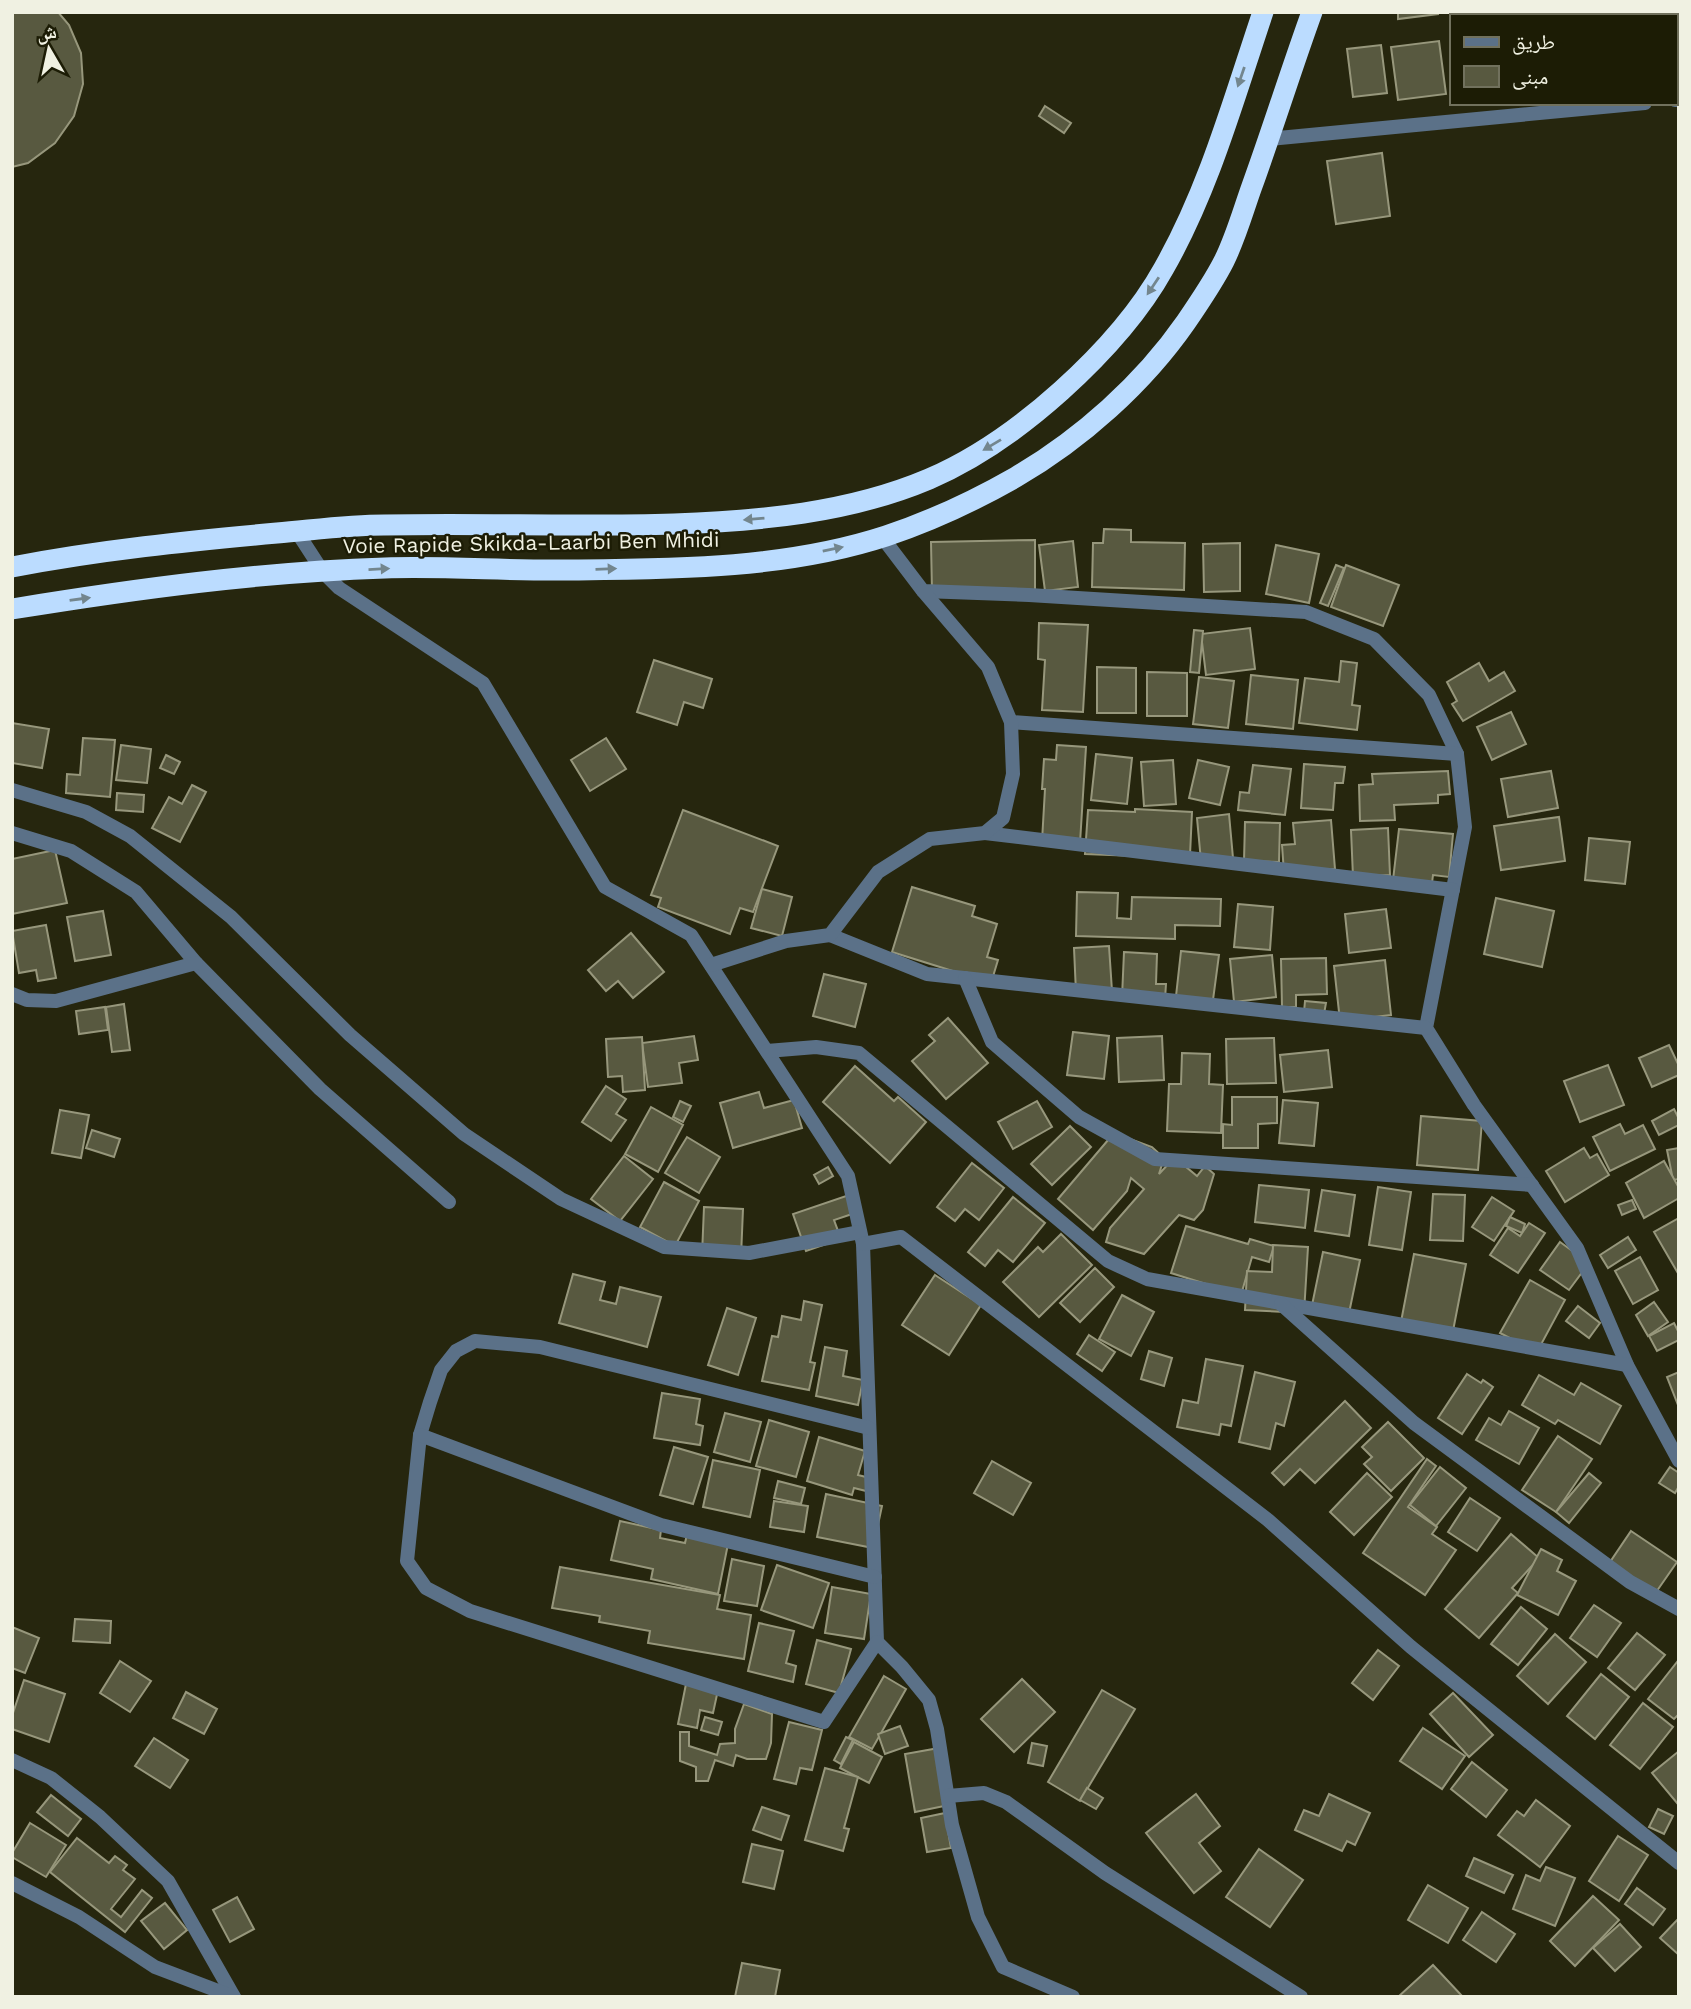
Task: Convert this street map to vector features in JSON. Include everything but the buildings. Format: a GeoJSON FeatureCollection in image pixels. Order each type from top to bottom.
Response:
{"type":"FeatureCollection","features":[{"type":"Feature","properties":{"kind":"highway","name":"Voie Rapide Skikda-Laarbi Ben Mhidi"},"geometry":{"type":"LineString","coordinates":[[12,567],[130,548],[380,524],[566,527],[711,523],[765,518],[854,503],[930,479],[1009,434],[1037,413],[1079,375],[1120,331],[1163,270],[1189,218],[1264,12]]}},
{"type":"Feature","properties":{"kind":"highway","name":"Voie Rapide Skikda-Laarbi Ben Mhidi"},"geometry":{"type":"LineString","coordinates":[[12,609],[190,584],[323,572],[388,568],[569,570],[698,566],[791,557],[882,537],[931,520],[1031,468],[1070,441],[1106,411],[1148,368],[1185,324],[1224,262],[1312,12]]}},
{"type":"Feature","properties":{"kind":"street"},"geometry":{"type":"LineString","coordinates":[[1620,14],[1641,12]]}},
{"type":"Feature","properties":{"kind":"street"},"geometry":{"type":"LineString","coordinates":[[1269,139],[1624,105]]}},
{"type":"Feature","properties":{"kind":"street"},"geometry":{"type":"LineString","coordinates":[[297,532],[323,572],[340,588],[483,683],[605,887],[691,935],[848,1176],[861,1238],[869,1428],[875,1577],[877,1642],[824,1722],[470,1611],[426,1588],[407,1561],[421,1436],[441,1370],[456,1351],[475,1341],[540,1348],[869,1428]]}},
{"type":"Feature","properties":{"kind":"street"},"geometry":{"type":"LineString","coordinates":[[882,537],[923,591],[988,667],[1011,722],[1013,775],[1003,818],[985,833]]}},
{"type":"Feature","properties":{"kind":"street"},"geometry":{"type":"LineString","coordinates":[[923,591],[1306,612],[1374,639],[1429,695],[1457,754],[1465,827],[1426,1028],[1474,1105],[1577,1248],[1627,1365],[1679,1461]]}},
{"type":"Feature","properties":{"kind":"street"},"geometry":{"type":"LineString","coordinates":[[1011,722],[1457,754]]}},
{"type":"Feature","properties":{"kind":"street"},"geometry":{"type":"LineString","coordinates":[[12,790],[86,811],[130,836],[231,917],[350,1035],[464,1134],[561,1199],[664,1247],[749,1253],[861,1238],[901,1237],[1268,1520],[1411,1647],[1679,1863]]}},
{"type":"Feature","properties":{"kind":"street"},"geometry":{"type":"LineString","coordinates":[[12,833],[71,851],[136,892],[196,963],[320,1089],[449,1202]]}},
{"type":"Feature","properties":{"kind":"street"},"geometry":{"type":"LineString","coordinates":[[830,935],[878,872],[930,839],[985,833],[1453,890]]}},
{"type":"Feature","properties":{"kind":"street"},"geometry":{"type":"LineString","coordinates":[[711,965],[786,941],[830,935],[927,974],[1426,1028]]}},
{"type":"Feature","properties":{"kind":"street"},"geometry":{"type":"LineString","coordinates":[[12,994],[27,1000],[56,1001],[196,963]]}},
{"type":"Feature","properties":{"kind":"street"},"geometry":{"type":"LineString","coordinates":[[965,978],[992,1042],[1079,1118],[1155,1159],[1532,1185]]}},
{"type":"Feature","properties":{"kind":"street"},"geometry":{"type":"LineString","coordinates":[[767,1051],[816,1047],[859,1053],[1108,1261],[1147,1279],[1627,1365]]}},
{"type":"Feature","properties":{"kind":"street"},"geometry":{"type":"LineString","coordinates":[[1279,1303],[1414,1423],[1630,1582],[1679,1609]]}},
{"type":"Feature","properties":{"kind":"street"},"geometry":{"type":"LineString","coordinates":[[421,1436],[661,1525],[875,1577]]}},
{"type":"Feature","properties":{"kind":"street"},"geometry":{"type":"LineString","coordinates":[[877,1642],[929,1700],[937,1729],[952,1825],[978,1917],[1003,1967],[1073,1997]]}},
{"type":"Feature","properties":{"kind":"street"},"geometry":{"type":"LineString","coordinates":[[12,1760],[51,1778],[100,1817],[168,1881],[234,1997]]}},
{"type":"Feature","properties":{"kind":"street"},"geometry":{"type":"LineString","coordinates":[[948,1796],[984,1793],[1006,1802],[1105,1872],[1301,1997]]}},
{"type":"Feature","properties":{"kind":"street"},"geometry":{"type":"LineString","coordinates":[[12,1883],[79,1917],[155,1966],[234,1997]]}}]}
